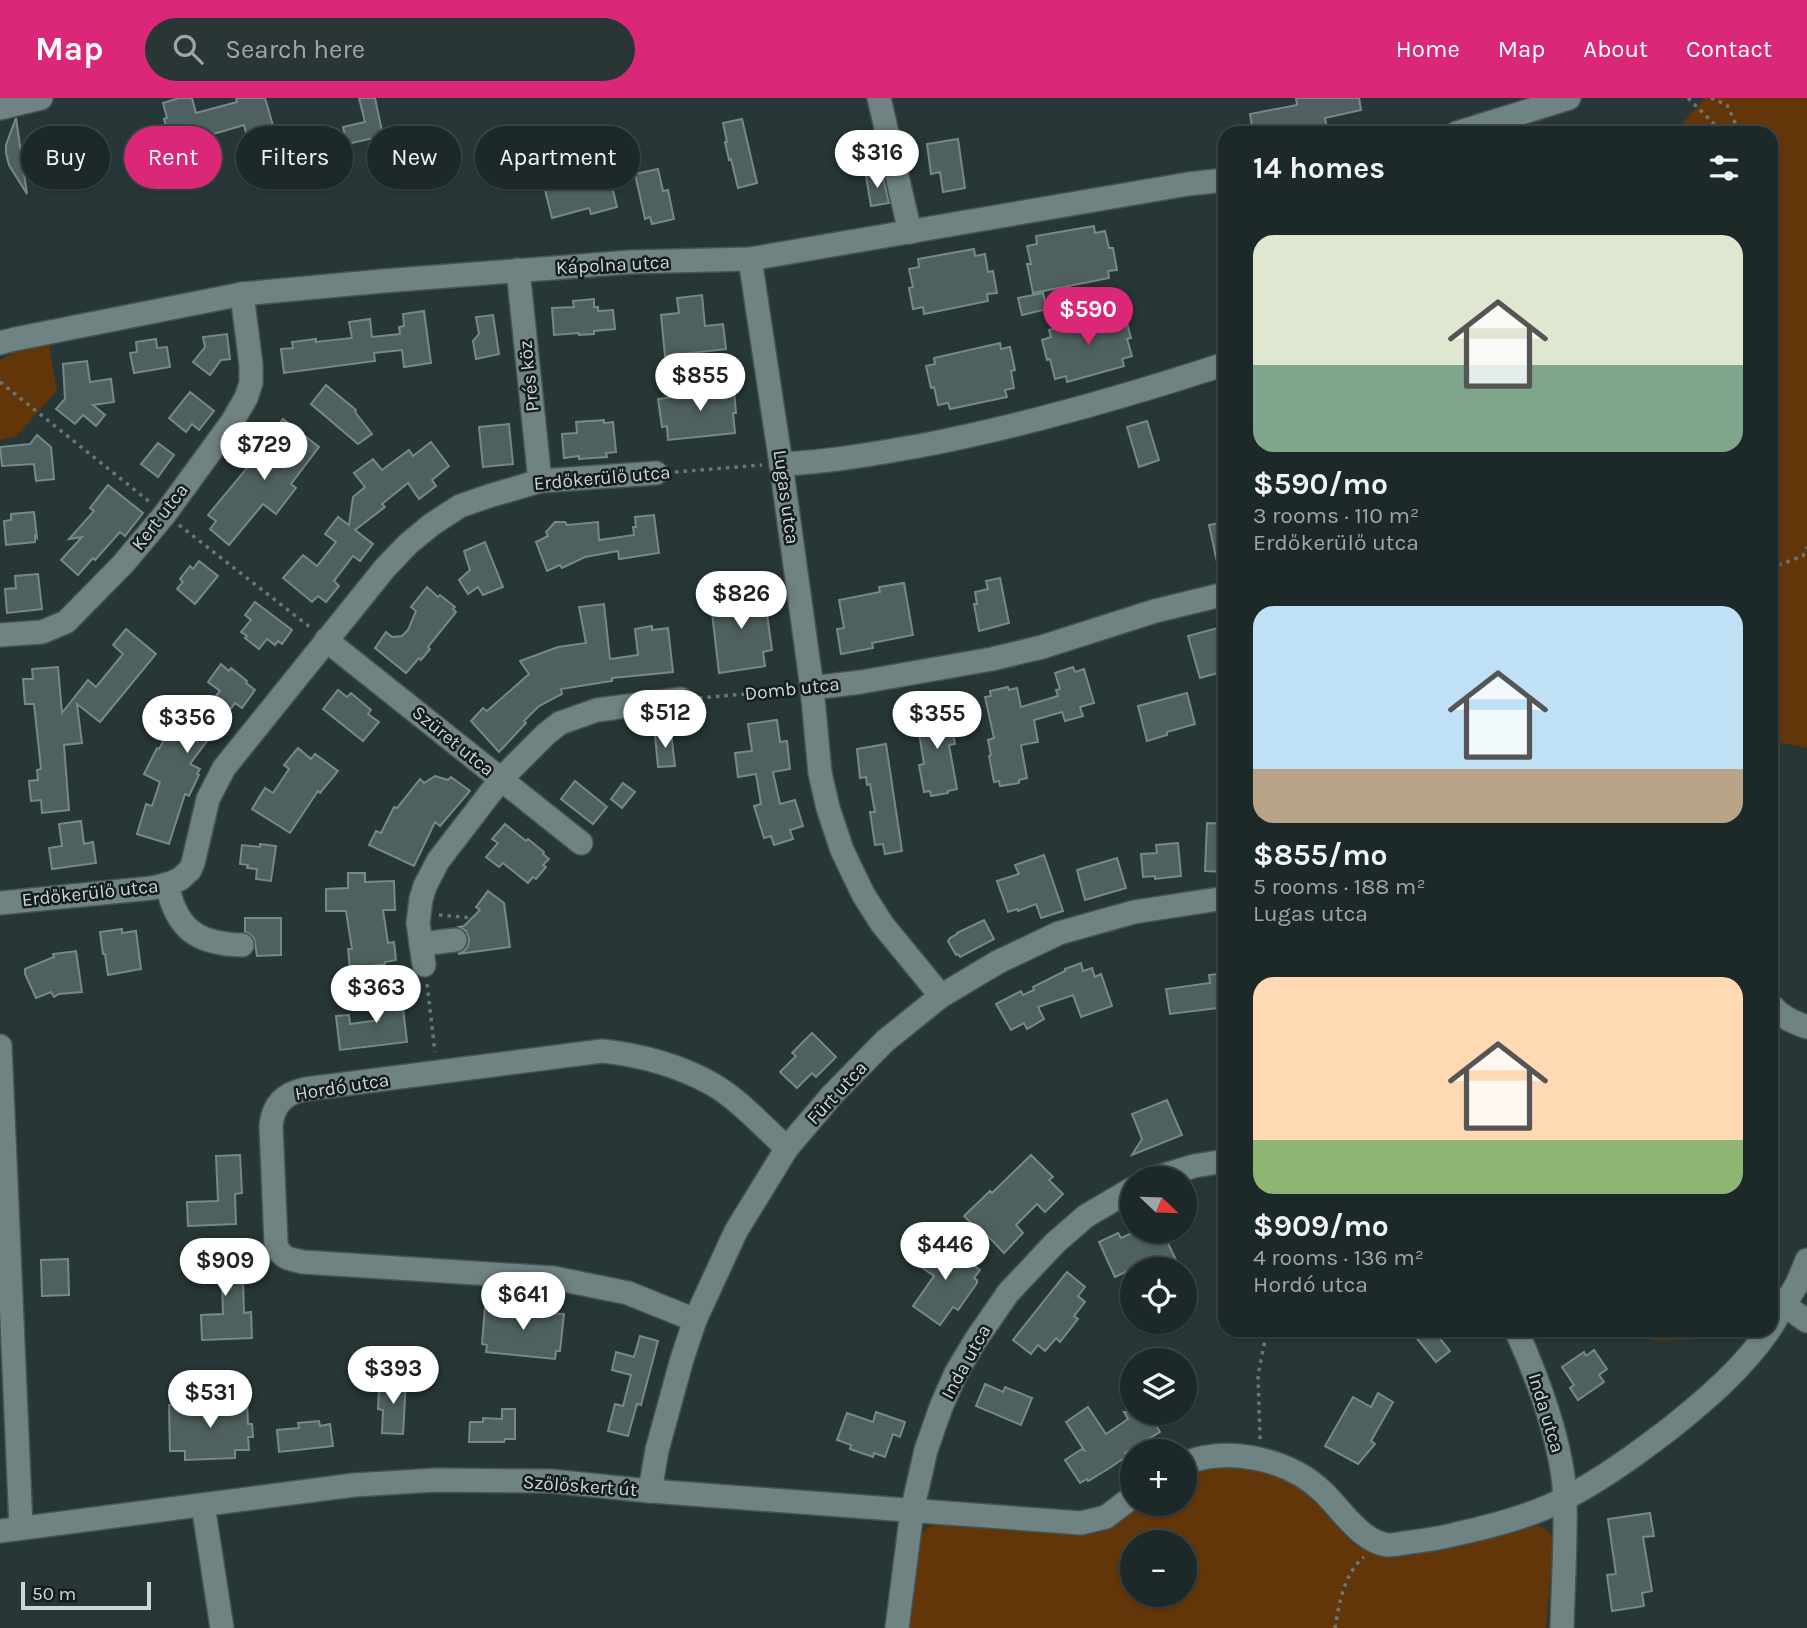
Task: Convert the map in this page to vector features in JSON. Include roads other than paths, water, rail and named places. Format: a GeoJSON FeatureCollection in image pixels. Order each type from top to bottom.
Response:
{"type":"FeatureCollection","features":[{"type":"Feature","properties":{"kind":"street"},"geometry":{"type":"LineString","coordinates":[[0,108],[41,98]]}},
{"type":"Feature","properties":{"kind":"street"},"geometry":{"type":"LineString","coordinates":[[879,98],[910,232]]}},
{"type":"Feature","properties":{"kind":"street"},"geometry":{"type":"LineString","coordinates":[[1473,126],[1521,105],[1569,98]]}},
{"type":"Feature","properties":{"kind":"street","name":"Kápolna utca"},"geometry":{"type":"LineString","coordinates":[[0,343],[242,295],[631,262],[750,259],[1218,181]]}},
{"type":"Feature","properties":{"kind":"street","name":"Lugas utca"},"geometry":{"type":"LineString","coordinates":[[750,259],[812,688],[820,773],[828,808],[842,850],[863,894],[883,924],[940,996]]}},
{"type":"Feature","properties":{"kind":"street","name":"Prés köz"},"geometry":{"type":"LineString","coordinates":[[518,271],[540,481]]}},
{"type":"Feature","properties":{"kind":"street","name":"Kert utca"},"geometry":{"type":"LineString","coordinates":[[0,635],[42,632],[66,622],[165,514],[233,422],[251,383],[242,295]]}},
{"type":"Feature","properties":{"kind":"street"},"geometry":{"type":"LineString","coordinates":[[781,464],[816,463],[974,435],[1142,391],[1218,366]]}},
{"type":"Feature","properties":{"kind":"street","name":"Erdőkerülő utca"},"geometry":{"type":"LineString","coordinates":[[0,903],[152,888],[180,879],[193,863],[208,799],[224,768],[385,568],[431,525],[460,506],[540,481],[656,473]]}},
{"type":"Feature","properties":{"kind":"street","name":"Domb utca"},"geometry":{"type":"LineString","coordinates":[[812,688],[992,659],[1042,647],[1155,611],[1218,596]]}},
{"type":"Feature","properties":{"kind":"street","name":"Szüret utca"},"geometry":{"type":"LineString","coordinates":[[326,640],[581,843]]}},
{"type":"Feature","properties":{"kind":"street"},"geometry":{"type":"LineString","coordinates":[[455,940],[423,955],[418,923],[425,886],[438,861],[501,779],[560,723],[597,710],[681,699]]}},
{"type":"Feature","properties":{"kind":"street"},"geometry":{"type":"LineString","coordinates":[[167,884],[176,914],[194,934],[211,942],[242,945]]}},
{"type":"Feature","properties":{"kind":"street","name":"Fürt utca"},"geometry":{"type":"LineString","coordinates":[[650,1491],[657,1450],[695,1320],[736,1231],[787,1148],[832,1095],[885,1041],[940,996],[998,962],[1059,933],[1134,912],[1218,899]]}},
{"type":"Feature","properties":{"kind":"street"},"geometry":{"type":"LineString","coordinates":[[1778,1013],[1807,1027]]}},
{"type":"Feature","properties":{"kind":"street"},"geometry":{"type":"LineString","coordinates":[[0,1046],[10,1529]]}},
{"type":"Feature","properties":{"kind":"street","name":"Hordó utca"},"geometry":{"type":"LineString","coordinates":[[695,1320],[628,1293],[554,1278],[303,1262],[281,1255],[276,1243],[271,1126],[273,1115],[281,1100],[294,1091],[603,1051],[631,1054],[665,1063],[713,1085],[739,1104],[787,1148]]}},
{"type":"Feature","properties":{"kind":"street"},"geometry":{"type":"LineString","coordinates":[[1194,1166],[1218,1162]]}},
{"type":"Feature","properties":{"kind":"street","name":"Inda utca"},"geometry":{"type":"LineString","coordinates":[[897,1628],[912,1511],[926,1450],[956,1373],[1008,1293],[1055,1243],[1086,1216],[1120,1196]]}},
{"type":"Feature","properties":{"kind":"street"},"geometry":{"type":"LineString","coordinates":[[1807,1260],[1778,1301],[1807,1321]]}},
{"type":"Feature","properties":{"kind":"street","name":"Inda utca"},"geometry":{"type":"LineString","coordinates":[[1519,1337],[1545,1404],[1562,1465],[1565,1498],[1562,1628]]}},
{"type":"Feature","properties":{"kind":"street"},"geometry":{"type":"LineString","coordinates":[[1197,1459],[1222,1455],[1265,1461],[1301,1476],[1322,1491],[1344,1516],[1373,1540],[1388,1545],[1434,1540],[1489,1527],[1565,1498],[1632,1458],[1702,1403],[1748,1358],[1763,1337]]}},
{"type":"Feature","properties":{"kind":"street","name":"Szőlőskert út"},"geometry":{"type":"LineString","coordinates":[[10,1529],[354,1485],[436,1480],[551,1481],[650,1491],[1082,1523],[1106,1517],[1120,1506]]}},
{"type":"Feature","properties":{"kind":"street"},"geometry":{"type":"LineString","coordinates":[[203,1505],[222,1628]]}}]}
